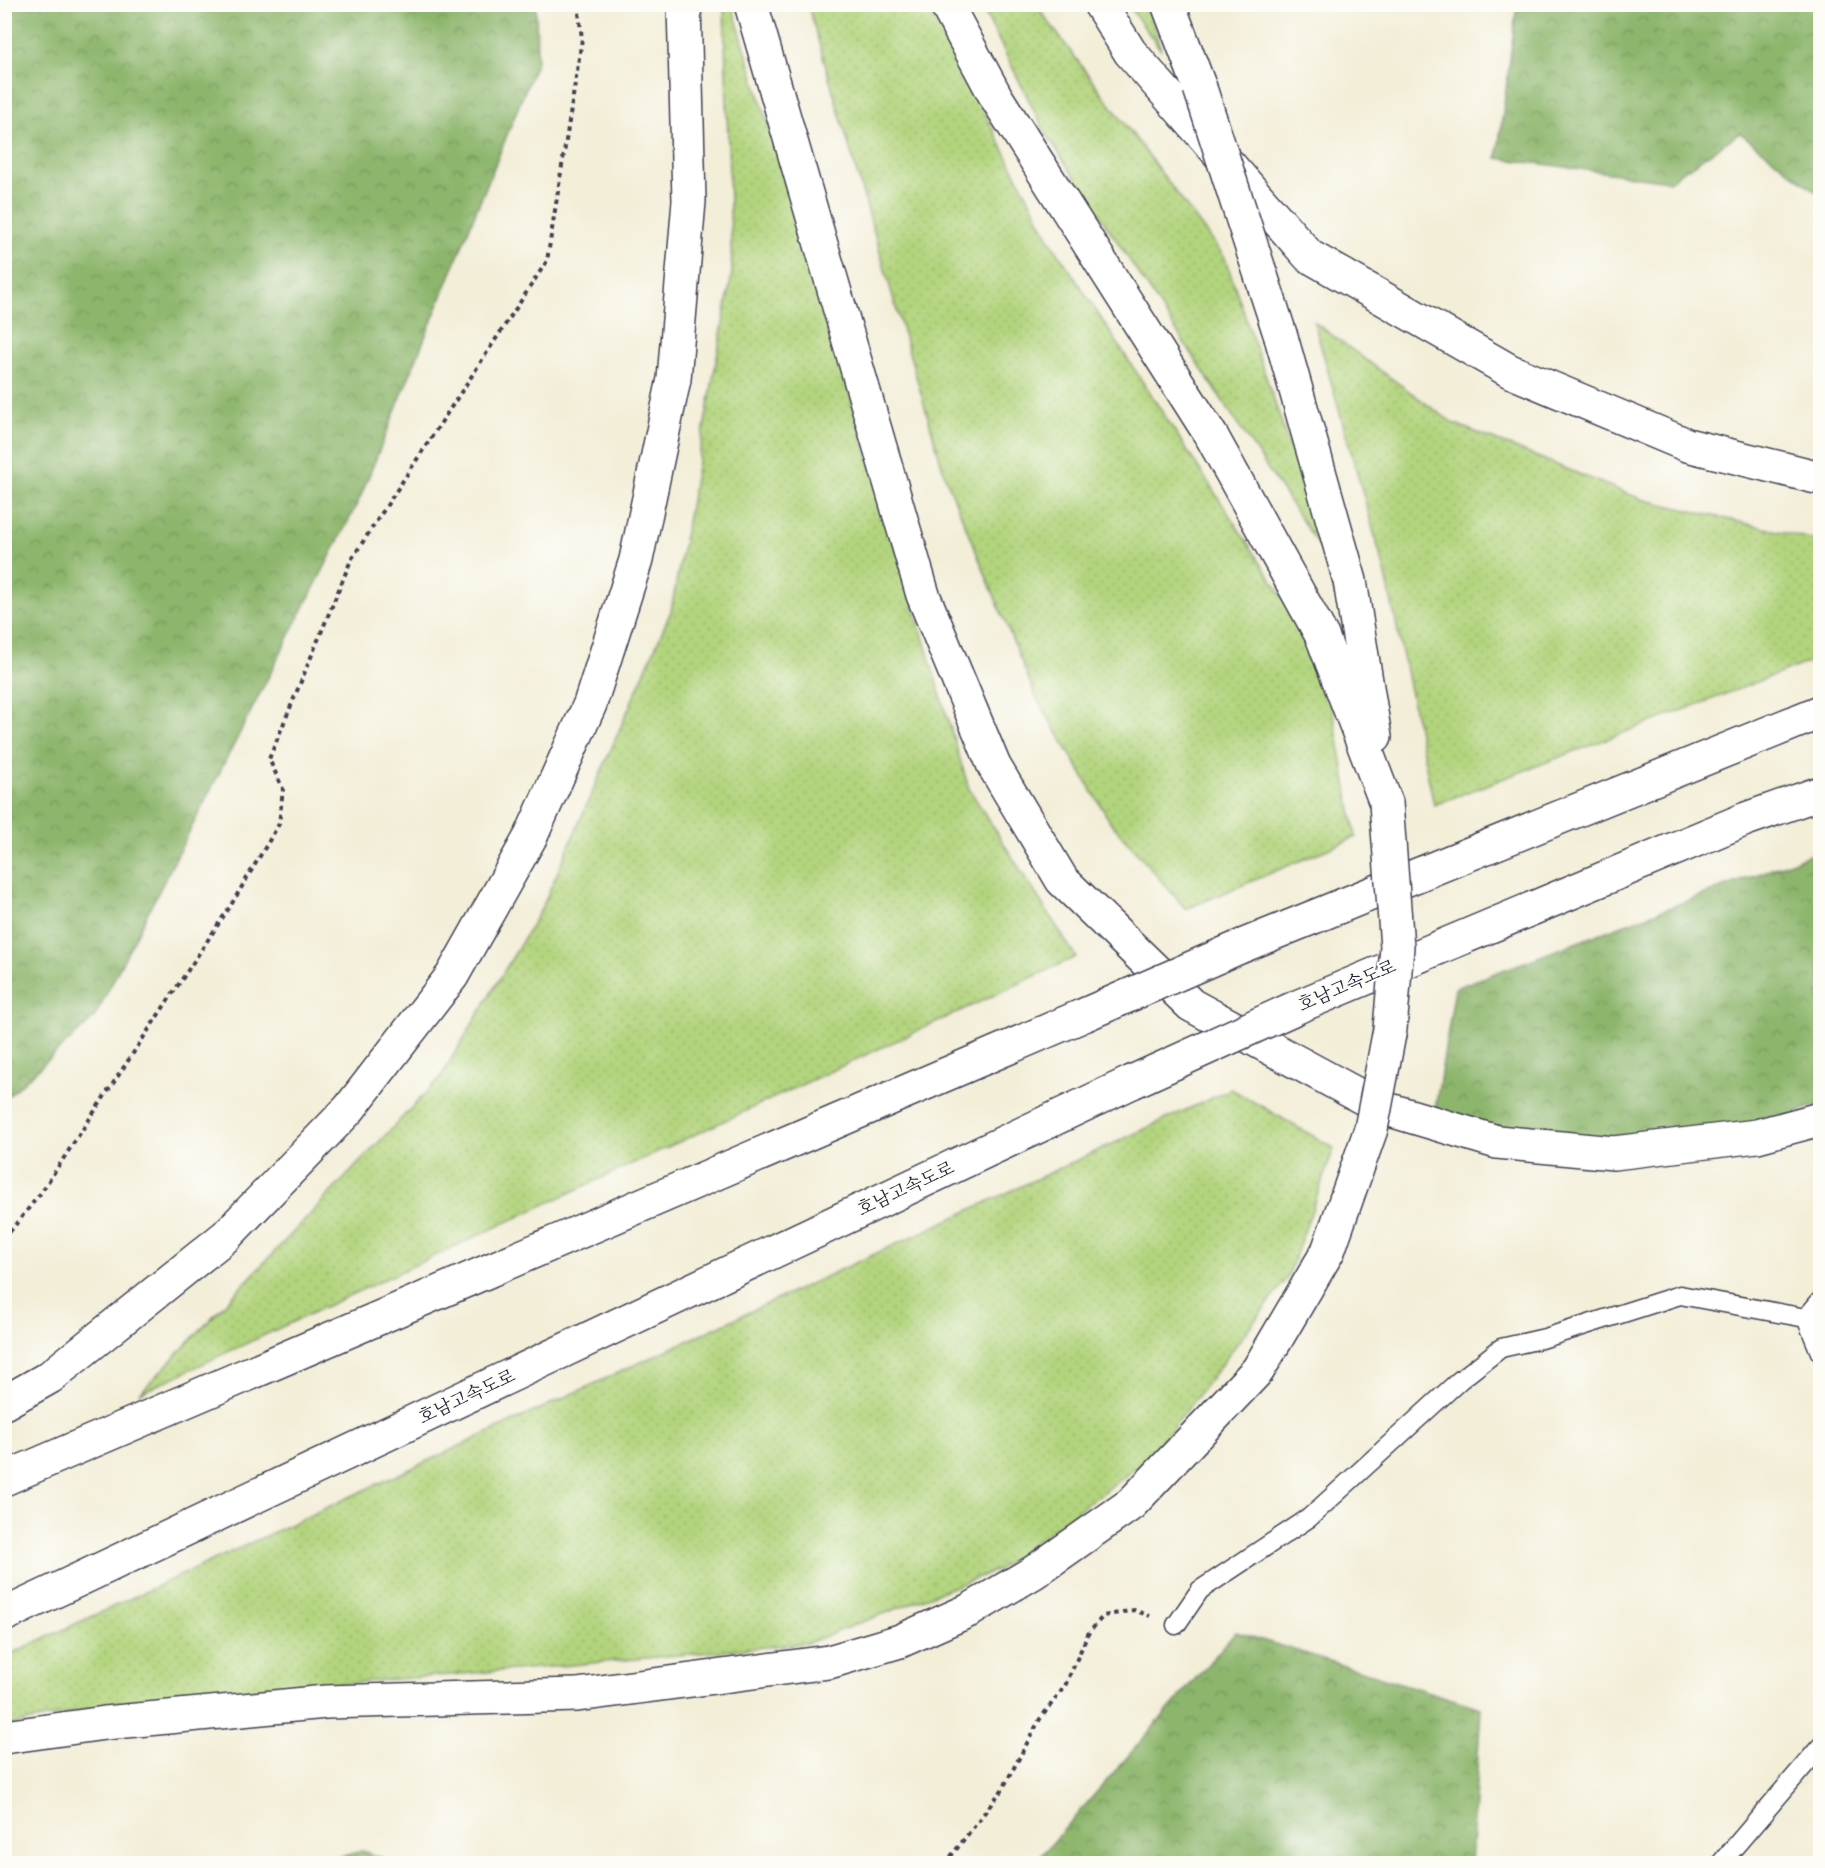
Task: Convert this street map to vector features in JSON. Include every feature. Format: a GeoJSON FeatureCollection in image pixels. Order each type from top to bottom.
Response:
{"type":"FeatureCollection","features":[{"type":"Feature","properties":{"kind":"highway"},"geometry":{"type":"LineString","coordinates":[[4,1403],[50,1377],[226,1236],[349,1109],[452,976],[531,836],[590,704],[632,571],[674,379],[689,201],[684,4]]}},
{"type":"Feature","properties":{"kind":"highway"},"geometry":{"type":"LineString","coordinates":[[751,4],[923,595],[994,766],[1062,880],[1191,1005],[1380,1107],[1497,1143],[1614,1153],[1757,1136],[1821,1119]]}},
{"type":"Feature","properties":{"kind":"highway"},"geometry":{"type":"LineString","coordinates":[[946,4],[996,97],[1212,437],[1316,625],[1386,804]]}},
{"type":"Feature","properties":{"kind":"highway"},"geometry":{"type":"LineString","coordinates":[[1100,4],[1130,52],[1309,256],[1510,371],[1687,445],[1821,478]]}},
{"type":"Feature","properties":{"kind":"highway"},"geometry":{"type":"LineString","coordinates":[[4,1737],[105,1723],[326,1702],[577,1695],[829,1662],[900,1641],[970,1610],[1025,1577],[1131,1504],[1258,1370],[1328,1251],[1371,1129],[1390,1029],[1398,947],[1386,804],[1350,581],[1281,338],[1200,88],[1168,4]]}},
{"type":"Feature","properties":{"kind":"highway"},"geometry":{"type":"LineString","coordinates":[[4,1479],[1242,946],[1821,712]]}},
{"type":"Feature","properties":{"kind":"highway","name":"호남고속도로"},"geometry":{"type":"LineString","coordinates":[[4,1616],[1132,1082],[1297,1007],[1746,819],[1821,793]]}},
{"type":"Feature","properties":{"kind":"lane"},"geometry":{"type":"LineString","coordinates":[[1176,1625],[1200,1590],[1309,1518],[1460,1380],[1501,1348],[1545,1338],[1680,1295],[1806,1318]]}},
{"type":"Feature","properties":{"kind":"lane"},"geometry":{"type":"LineString","coordinates":[[1806,1318],[1821,1301]]}},
{"type":"Feature","properties":{"kind":"lane"},"geometry":{"type":"LineString","coordinates":[[1806,1318],[1821,1352]]}},
{"type":"Feature","properties":{"kind":"lane"},"geometry":{"type":"LineString","coordinates":[[1720,1863],[1821,1747]]}},
{"type":"Feature","properties":{"kind":"path"},"geometry":{"type":"LineString","coordinates":[[4,1239],[40,1194],[225,915],[279,824],[283,789],[269,759],[351,560],[548,261],[582,39],[578,4]]}},
{"type":"Feature","properties":{"kind":"path"},"geometry":{"type":"LineString","coordinates":[[945,1863],[1002,1790],[1040,1719],[1065,1686],[1088,1634],[1102,1616],[1134,1610],[1176,1625]]}},
{"type":"Feature","properties":{"kind":"green space"},"geometry":{"type":"Polygon","coordinates":[[[5,4],[536,5],[537,61],[360,498],[94,1018],[5,1099],[5,4]]]}},
{"type":"Feature","properties":{"kind":"green space"},"geometry":{"type":"Polygon","coordinates":[[[724,5],[732,5],[969,789],[1076,957],[140,1393],[440,1078],[542,908],[671,611],[732,274],[724,5]]]}},
{"type":"Feature","properties":{"kind":"green space"},"geometry":{"type":"Polygon","coordinates":[[[808,5],[929,5],[1050,240],[1290,608],[1330,696],[1356,837],[1186,909],[1111,823],[1036,697],[945,476],[808,5]]]}},
{"type":"Feature","properties":{"kind":"green space"},"geometry":{"type":"Polygon","coordinates":[[[981,5],[1036,5],[1225,258],[1330,563],[1046,134],[981,5]]]}},
{"type":"Feature","properties":{"kind":"green space"},"geometry":{"type":"Polygon","coordinates":[[[1128,5],[1147,5],[1161,50],[1128,5]]]}},
{"type":"Feature","properties":{"kind":"green space"},"geometry":{"type":"Polygon","coordinates":[[[1517,5],[1820,5],[1820,195],[1740,133],[1669,181],[1497,158],[1517,5]]]}},
{"type":"Feature","properties":{"kind":"green space"},"geometry":{"type":"Polygon","coordinates":[[[1314,322],[1453,423],[1641,499],[1820,541],[1820,658],[1434,805],[1386,575],[1314,322]]]}},
{"type":"Feature","properties":{"kind":"green space"},"geometry":{"type":"Polygon","coordinates":[[[1820,851],[1820,1104],[1760,1125],[1597,1151],[1434,1116],[1455,988],[1820,851]]]}},
{"type":"Feature","properties":{"kind":"green space"},"geometry":{"type":"Polygon","coordinates":[[[1231,1089],[1334,1148],[1288,1277],[1150,1458],[997,1570],[808,1643],[550,1667],[137,1700],[5,1726],[4,1657],[1231,1089]]]}},
{"type":"Feature","properties":{"kind":"green space"},"geometry":{"type":"Polygon","coordinates":[[[1236,1632],[1481,1708],[1471,1863],[1035,1863],[1236,1632]]]}},
{"type":"Feature","properties":{"kind":"green space"},"geometry":{"type":"Polygon","coordinates":[[[362,1851],[396,1863],[316,1863],[362,1851]]]}}]}
